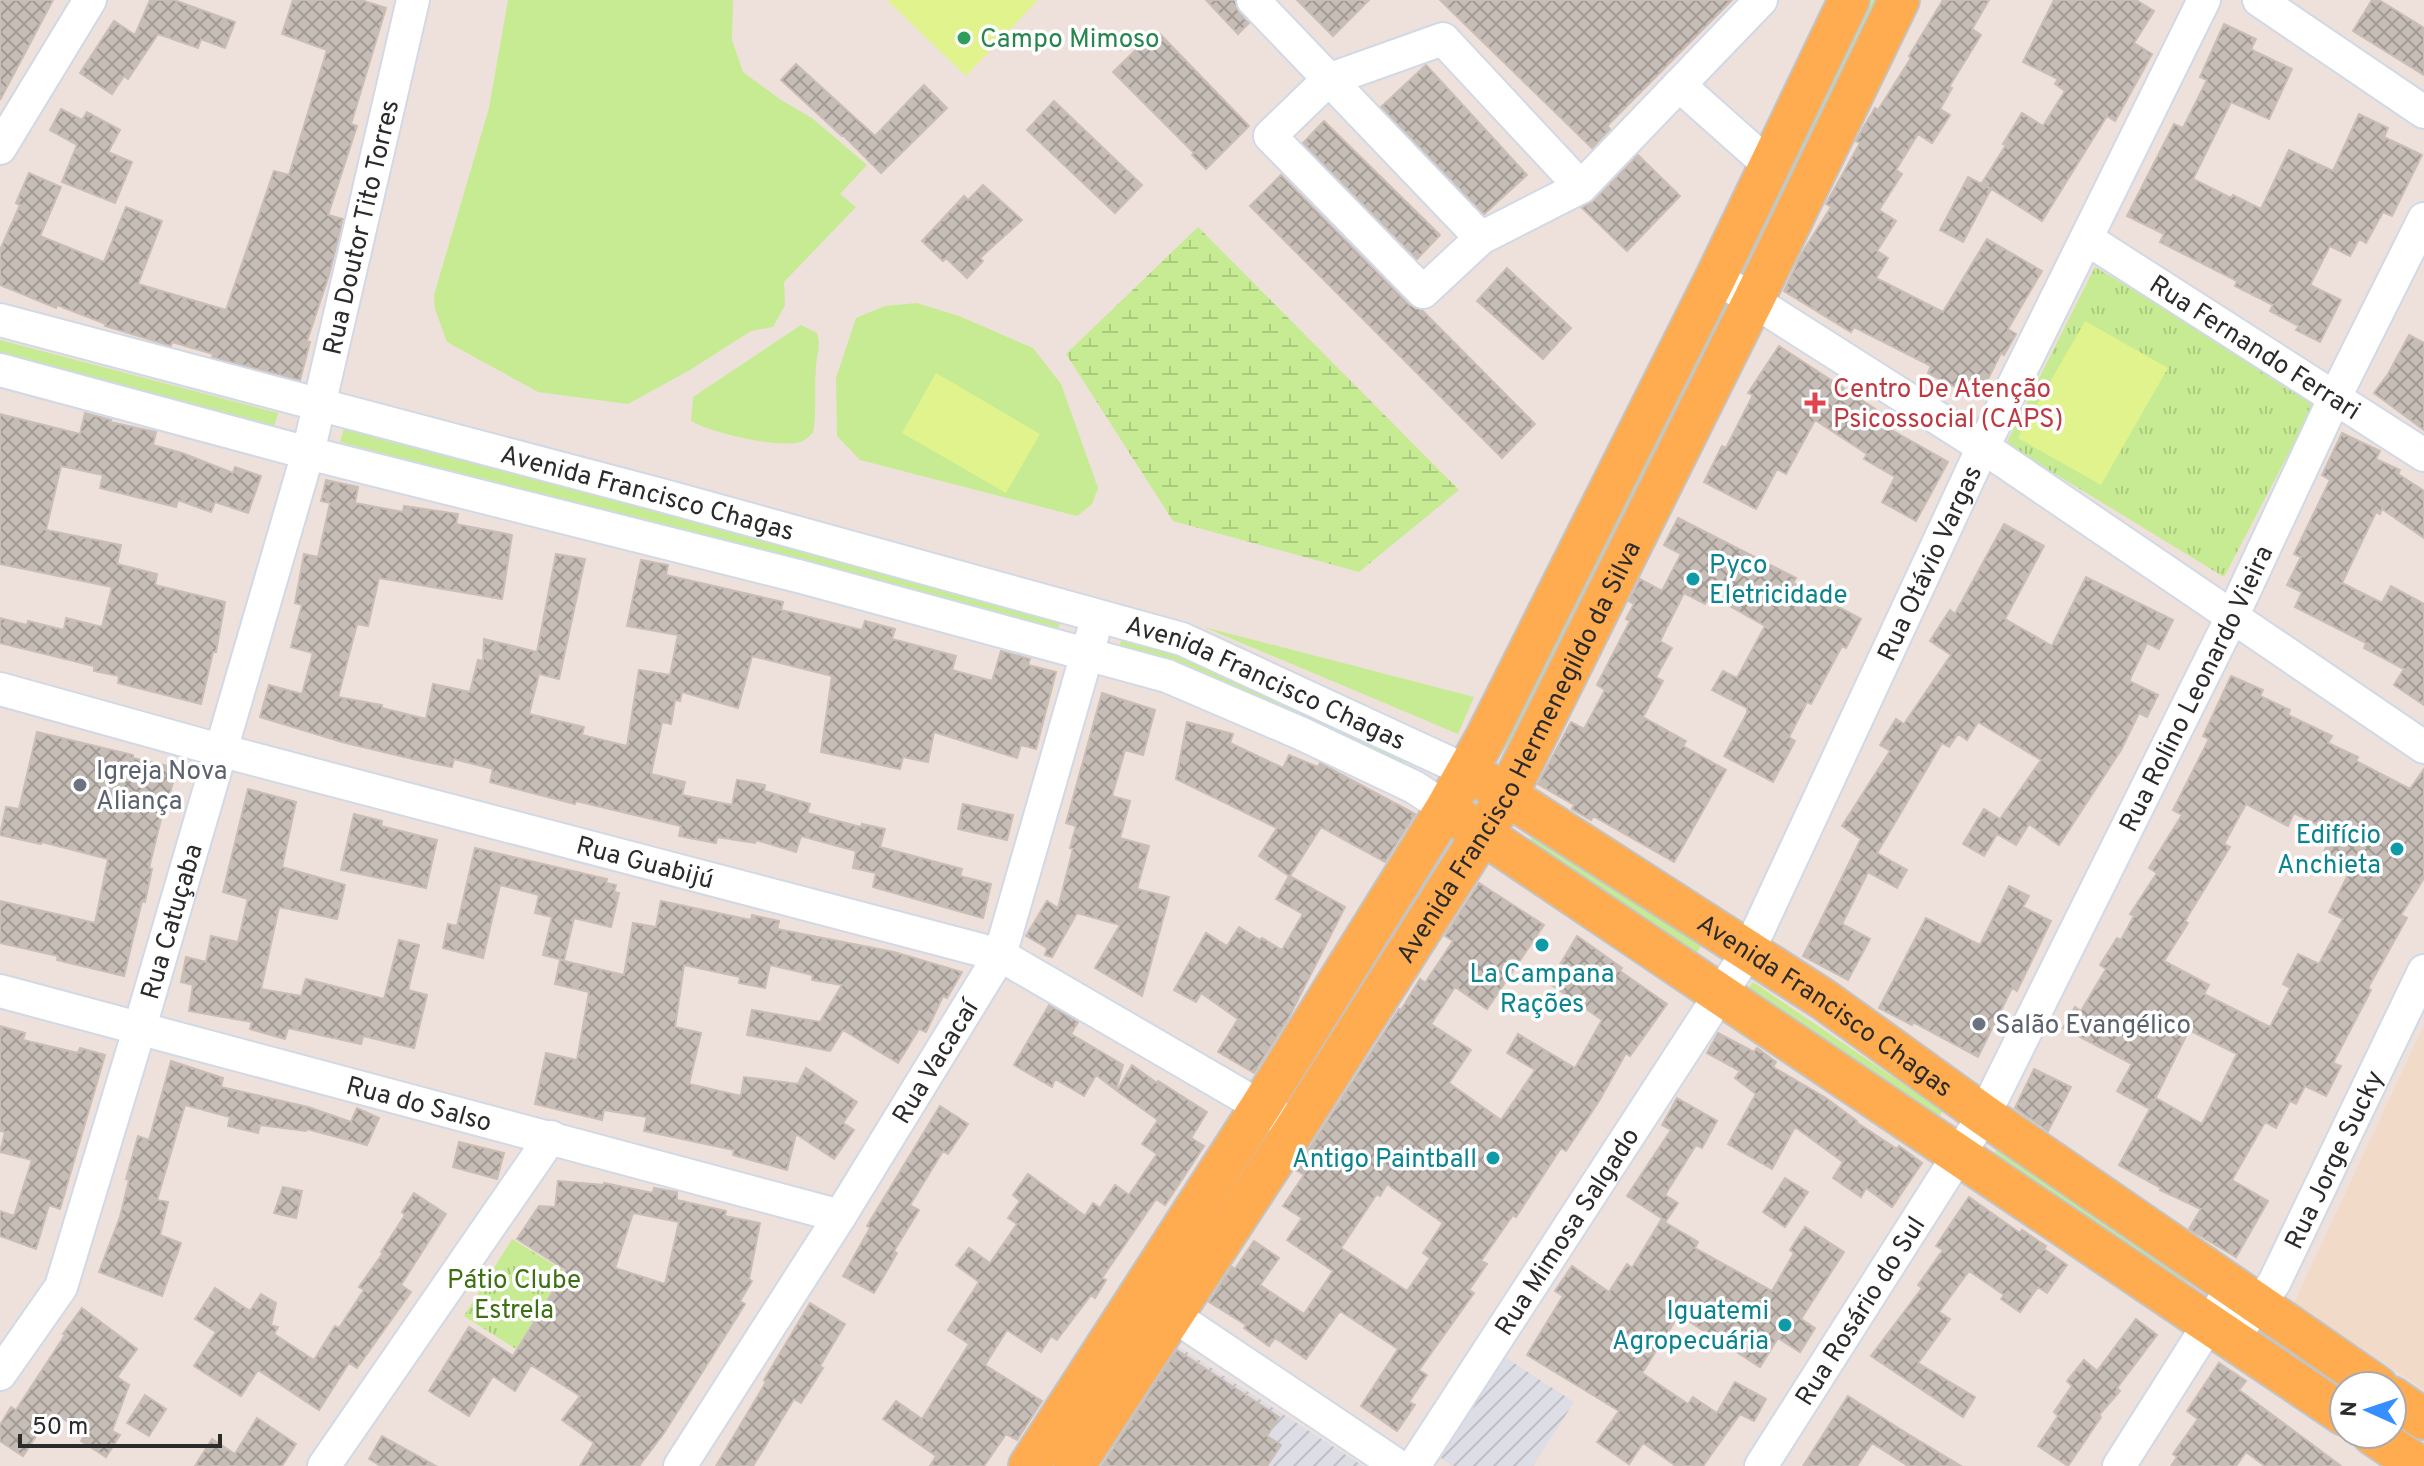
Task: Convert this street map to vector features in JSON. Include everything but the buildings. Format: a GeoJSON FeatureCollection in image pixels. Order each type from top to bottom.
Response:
{"type":"FeatureCollection","features":[{"type":"Feature","properties":{"kind":"main road","name":"Avenida Francisco Hermenegildo da Silva"},"geometry":{"type":"LineString","coordinates":[[1074,1466],[1261,1106],[1446,808],[1506,700],[1716,277],[1849,0]]}},
{"type":"Feature","properties":{"kind":"main road","name":"Avenida Francisco Hermenegildo da Silva"},"geometry":{"type":"LineString","coordinates":[[1029,1466],[1296,1127],[1484,835],[1507,795],[1753,301],[1899,0]]}},
{"type":"Feature","properties":{"kind":"main road","name":"Avenida Francisco Chagas"},"geometry":{"type":"LineString","coordinates":[[1467,771],[1823,999],[1984,1115],[2354,1370]]}},
{"type":"Feature","properties":{"kind":"main road","name":"Avenida Francisco Chagas"},"geometry":{"type":"LineString","coordinates":[[1446,808],[2328,1404]]}},
{"type":"Feature","properties":{"kind":"main road"},"geometry":{"type":"LineString","coordinates":[[2396,1450],[2419,1466]]}},
{"type":"Feature","properties":{"kind":"street"},"geometry":{"type":"LineString","coordinates":[[0,148],[90,0]]}},
{"type":"Feature","properties":{"kind":"street","name":"Rua Doutor Tito Torres"},"geometry":{"type":"LineString","coordinates":[[308,453],[413,0]]}},
{"type":"Feature","properties":{"kind":"street"},"geometry":{"type":"LineString","coordinates":[[1253,0],[1481,238]]}},
{"type":"Feature","properties":{"kind":"street"},"geometry":{"type":"LineString","coordinates":[[1581,187],[1443,39],[1328,80],[1270,136],[1423,292],[1481,238],[1581,187],[1761,0]]}},
{"type":"Feature","properties":{"kind":"street","name":"Rua Otávio Vargas"},"geometry":{"type":"LineString","coordinates":[[1720,996],[1749,950],[1983,447],[2204,0]]}},
{"type":"Feature","properties":{"kind":"street"},"geometry":{"type":"LineString","coordinates":[[2259,0],[2424,112]]}},
{"type":"Feature","properties":{"kind":"street"},"geometry":{"type":"LineString","coordinates":[[1679,85],[1769,165]]}},
{"type":"Feature","properties":{"kind":"street","name":"Rua Rolino Leonardo Vieira"},"geometry":{"type":"LineString","coordinates":[[1959,1154],[1984,1115],[2232,617],[2335,397],[2424,219]]}},
{"type":"Feature","properties":{"kind":"street","name":"Rua Fernando Ferrari"},"geometry":{"type":"LineString","coordinates":[[2087,239],[2424,455]]}},
{"type":"Feature","properties":{"kind":"street"},"geometry":{"type":"LineString","coordinates":[[1716,277],[1983,447],[2424,747]]}},
{"type":"Feature","properties":{"kind":"street","name":"Avenida Francisco Chagas"},"geometry":{"type":"LineString","coordinates":[[0,320],[321,404],[1182,639],[1467,771]]}},
{"type":"Feature","properties":{"kind":"street","name":"Avenida Francisco Chagas"},"geometry":{"type":"LineString","coordinates":[[0,370],[308,453],[802,577],[1167,676],[1300,733],[1414,787],[1446,808]]}},
{"type":"Feature","properties":{"kind":"street","name":"Rua Catuçaba"},"geometry":{"type":"LineString","coordinates":[[0,1374],[61,1287],[223,751],[308,453]]}},
{"type":"Feature","properties":{"kind":"street","name":"Rua Vacacaí"},"geometry":{"type":"LineString","coordinates":[[680,1466],[840,1216],[1000,955],[1098,614]]}},
{"type":"Feature","properties":{"kind":"street","name":"Rua Guabijú"},"geometry":{"type":"LineString","coordinates":[[0,689],[223,751],[1000,955],[1296,1127]]}},
{"type":"Feature","properties":{"kind":"street","name":"Rua Jorge Sucky"},"geometry":{"type":"LineString","coordinates":[[2119,1466],[2246,1295],[2274,1283],[2424,971]]}},
{"type":"Feature","properties":{"kind":"street","name":"Rua do Salso"},"geometry":{"type":"LineString","coordinates":[[0,991],[840,1216]]}},
{"type":"Feature","properties":{"kind":"street","name":"Rua Mimosa Salgado"},"geometry":{"type":"LineString","coordinates":[[1414,1466],[1720,996]]}},
{"type":"Feature","properties":{"kind":"street"},"geometry":{"type":"LineString","coordinates":[[324,1466],[551,1137]]}},
{"type":"Feature","properties":{"kind":"street","name":"Rua Rosário do Sul"},"geometry":{"type":"LineString","coordinates":[[1761,1466],[1959,1154]]}},
{"type":"Feature","properties":{"kind":"street"},"geometry":{"type":"LineString","coordinates":[[1156,1304],[1398,1466]]}},
{"type":"Feature","properties":{"kind":"shaded area"},"geometry":{"type":"Polygon","coordinates":[[[2424,1025],[2424,1390],[2408,1379],[2408,1370],[2394,1370],[2294,1303],[2424,1025]]]}},
{"type":"Feature","properties":{"kind":"shaded area"},"geometry":{"type":"Polygon","coordinates":[[[1176,1345],[1363,1466],[1144,1466],[1112,1445],[1176,1345]]]}},
{"type":"Feature","properties":{"kind":"shaded area"},"geometry":{"type":"Polygon","coordinates":[[[1505,1357],[1574,1402],[1533,1466],[1453,1466],[1441,1458],[1505,1357]]]}},
{"type":"Feature","properties":{"kind":"green space"},"geometry":{"type":"Polygon","coordinates":[[[508,0],[733,0],[732,40],[743,72],[812,118],[867,165],[840,194],[856,207],[784,282],[785,305],[773,327],[751,331],[690,370],[628,404],[538,392],[447,342],[435,309],[434,295],[489,108],[508,0]]]}},
{"type":"Feature","properties":{"kind":"green space","name":"Campo Mimoso"},"geometry":{"type":"Polygon","coordinates":[[[887,0],[1038,0],[966,76],[887,0]]]}},
{"type":"Feature","properties":{"kind":"green space"},"geometry":{"type":"Polygon","coordinates":[[[1863,0],[1891,0],[1764,257],[1742,246],[1863,0]]]}},
{"type":"Feature","properties":{"kind":"green space"},"geometry":{"type":"Polygon","coordinates":[[[1198,227],[1459,490],[1359,572],[1173,521],[1066,354],[1198,227]]]}},
{"type":"Feature","properties":{"kind":"green space"},"geometry":{"type":"Polygon","coordinates":[[[2095,267],[2317,399],[2224,577],[2006,444],[2095,267]]]}},
{"type":"Feature","properties":{"kind":"green space"},"geometry":{"type":"Polygon","coordinates":[[[917,303],[959,316],[1033,348],[1061,384],[1098,488],[1092,504],[1077,516],[860,460],[837,436],[836,378],[856,318],[885,306],[917,303]]]}},
{"type":"Feature","properties":{"kind":"green space"},"geometry":{"type":"Polygon","coordinates":[[[1714,306],[1736,317],[1520,753],[1497,742],[1714,306]]]}},
{"type":"Feature","properties":{"kind":"green space"},"geometry":{"type":"Polygon","coordinates":[[[2085,321],[2168,368],[2101,485],[2018,438],[2085,321]]]}},
{"type":"Feature","properties":{"kind":"green space"},"geometry":{"type":"Polygon","coordinates":[[[801,325],[817,333],[819,342],[813,433],[803,441],[793,443],[764,442],[730,435],[691,421],[693,397],[801,325]]]}},
{"type":"Feature","properties":{"kind":"green space"},"geometry":{"type":"Polygon","coordinates":[[[0,340],[278,413],[274,427],[0,355],[0,340]]]}},
{"type":"Feature","properties":{"kind":"green space"},"geometry":{"type":"Polygon","coordinates":[[[936,373],[1040,434],[1006,493],[902,433],[936,373]]]}},
{"type":"Feature","properties":{"kind":"green space"},"geometry":{"type":"Polygon","coordinates":[[[344,428],[1061,619],[1057,633],[340,442],[344,428]]]}},
{"type":"Feature","properties":{"kind":"green space"},"geometry":{"type":"Polygon","coordinates":[[[1204,627],[1474,697],[1458,734],[1204,627]]]}},
{"type":"Feature","properties":{"kind":"green space"},"geometry":{"type":"Polygon","coordinates":[[[1122,638],[1176,654],[1407,755],[1401,768],[1118,652],[1122,638]]]}},
{"type":"Feature","properties":{"kind":"green space"},"geometry":{"type":"Polygon","coordinates":[[[1534,833],[1701,946],[1693,958],[1527,845],[1534,833]]]}},
{"type":"Feature","properties":{"kind":"green space"},"geometry":{"type":"Polygon","coordinates":[[[1753,982],[1943,1111],[1935,1123],[1744,994],[1753,982]]]}},
{"type":"Feature","properties":{"kind":"green space"},"geometry":{"type":"Polygon","coordinates":[[[2000,1145],[2190,1274],[2183,1286],[1992,1157],[2000,1145]]]}},
{"type":"Feature","properties":{"kind":"green space","name":"Pátio Clube Estrela"},"geometry":{"type":"Polygon","coordinates":[[[512,1239],[564,1271],[516,1349],[464,1316],[512,1239]]]}},
{"type":"Feature","properties":{"kind":"green space"},"geometry":{"type":"Polygon","coordinates":[[[2253,1318],[2328,1374],[2328,1388],[2244,1331],[2253,1318]]]}},
{"type":"Feature","properties":{"kind":"place","name":"Campo Mimoso"},"geometry":{"type":"Point","coordinates":[964,38]}},
{"type":"Feature","properties":{"kind":"place","name":"Centro De Atenção Psicossocial (CAPS)"},"geometry":{"type":"Point","coordinates":[1815,403]}},
{"type":"Feature","properties":{"kind":"place","name":"Pyco Eletricidade"},"geometry":{"type":"Point","coordinates":[1693,579]}},
{"type":"Feature","properties":{"kind":"place","name":"Igreja Nova Aliança"},"geometry":{"type":"Point","coordinates":[80,785]}},
{"type":"Feature","properties":{"kind":"place","name":"Edifício Anchieta"},"geometry":{"type":"Point","coordinates":[2397,849]}},
{"type":"Feature","properties":{"kind":"place","name":"La Campana Rações"},"geometry":{"type":"Point","coordinates":[1542,945]}},
{"type":"Feature","properties":{"kind":"place","name":"Salão Evangélico"},"geometry":{"type":"Point","coordinates":[1979,1024]}},
{"type":"Feature","properties":{"kind":"place","name":"Antigo Paintball"},"geometry":{"type":"Point","coordinates":[1493,1158]}},
{"type":"Feature","properties":{"kind":"place","name":"Iguatemi Agropecuária"},"geometry":{"type":"Point","coordinates":[1785,1325]}}]}
